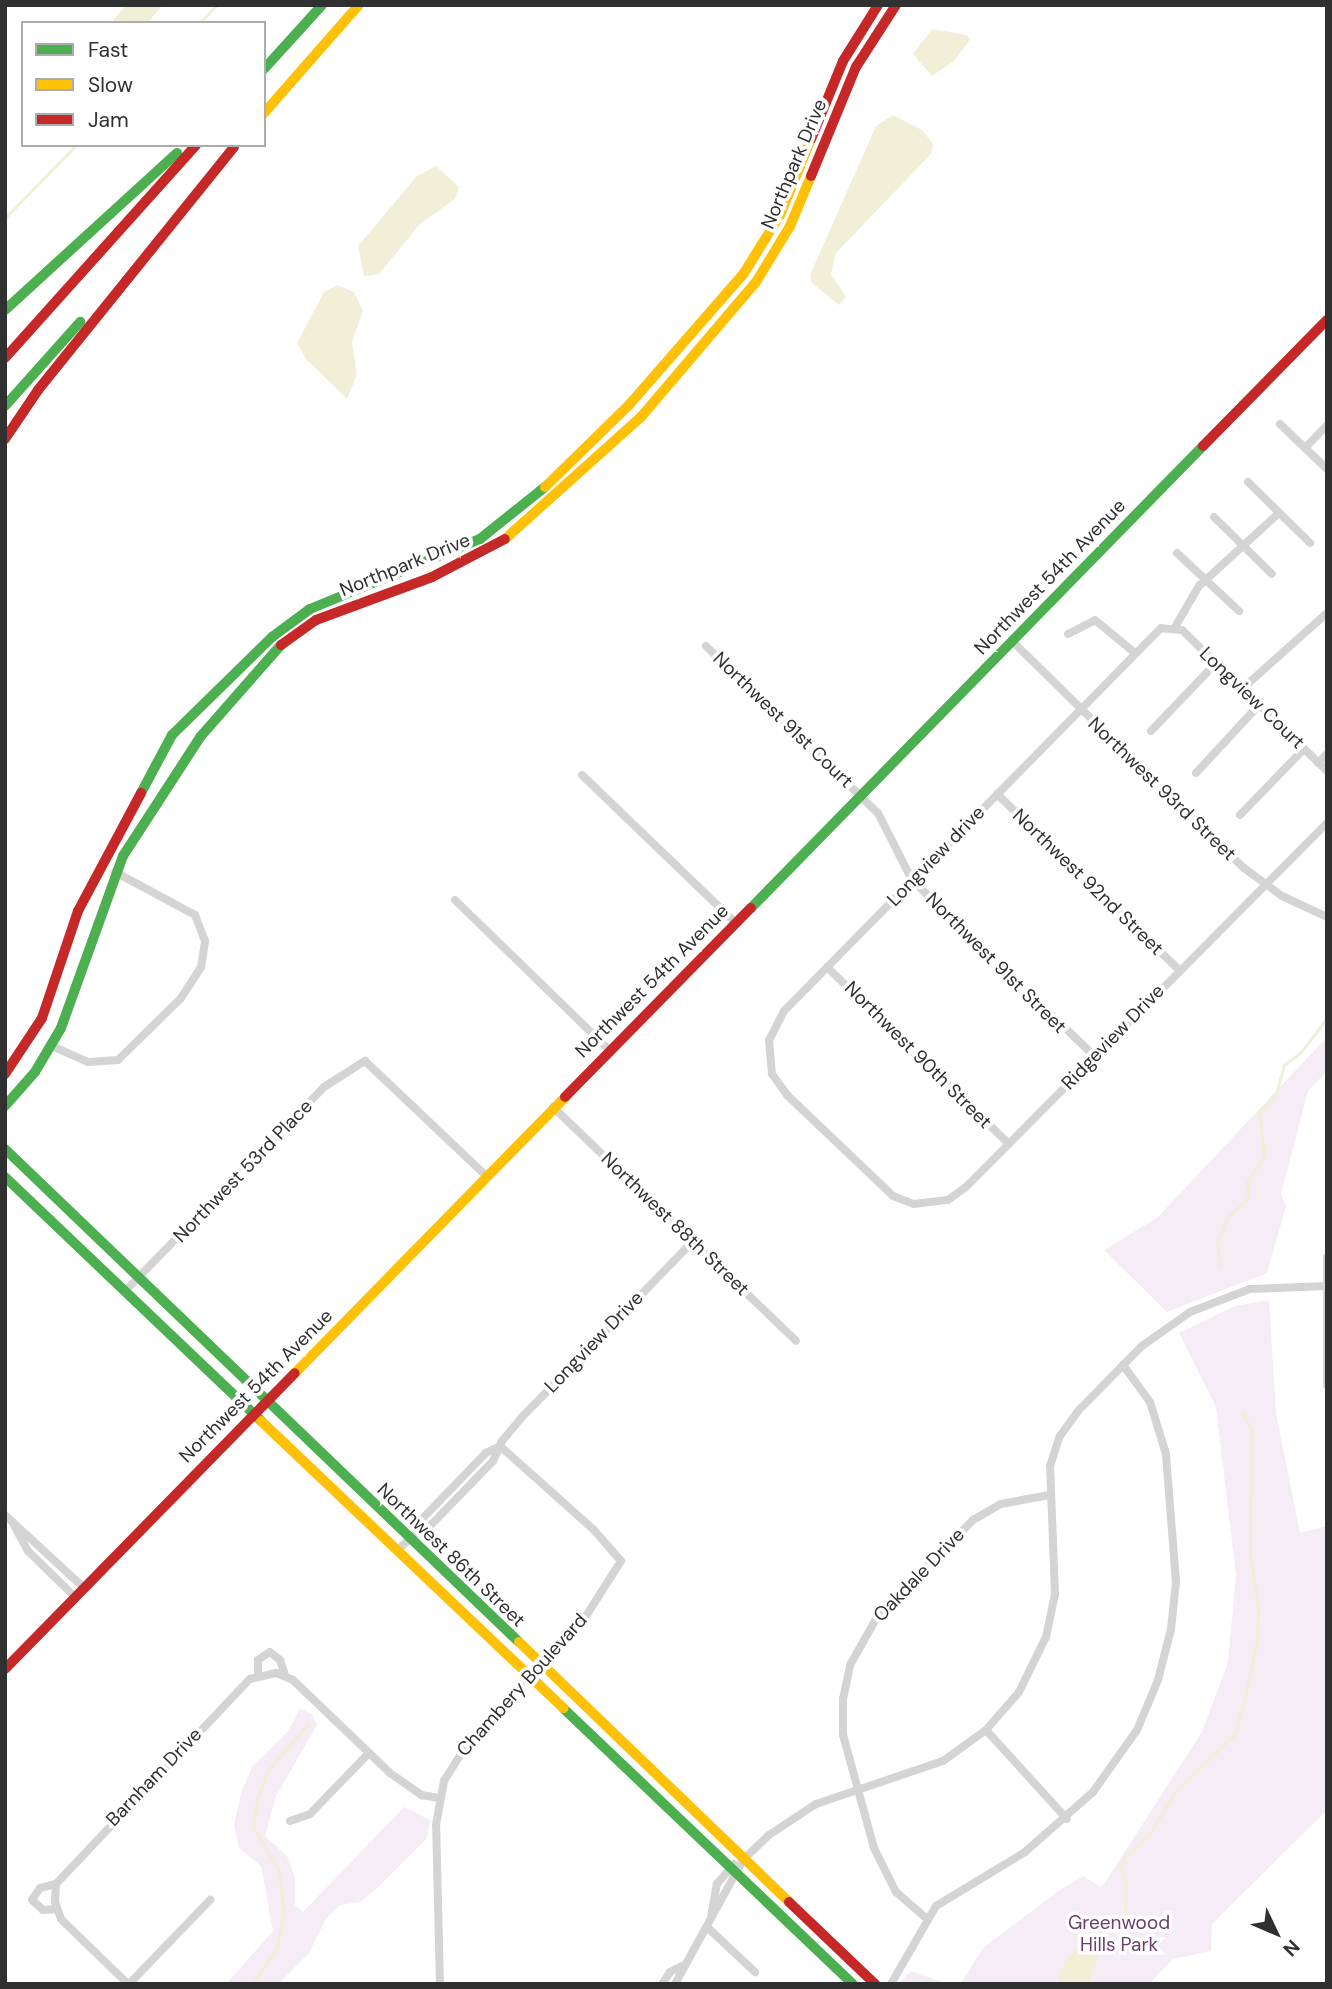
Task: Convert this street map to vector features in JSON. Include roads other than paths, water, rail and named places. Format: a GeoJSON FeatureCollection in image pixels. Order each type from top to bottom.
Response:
{"type":"FeatureCollection","features":[{"type":"Feature","properties":{"kind":"main road"},"geometry":{"type":"LineString","coordinates":[[266,67],[322,5]]}},
{"type":"Feature","properties":{"kind":"main road"},"geometry":{"type":"LineString","coordinates":[[266,111],[359,5]]}},
{"type":"Feature","properties":{"kind":"main road","name":"Northpark Drive"},"geometry":{"type":"LineString","coordinates":[[5,1074],[37,1027],[78,911],[172,735],[271,637],[310,609],[453,554],[519,511],[669,364],[744,273],[780,215],[843,61],[878,5]]}},
{"type":"Feature","properties":{"kind":"main road","name":"Northpark Drive"},"geometry":{"type":"LineString","coordinates":[[5,1106],[52,1046],[70,1007],[115,872],[201,736],[246,680],[283,643],[316,620],[463,564],[509,536],[641,417],[756,282],[790,226],[856,66],[896,5]]}},
{"type":"Feature","properties":{"kind":"main road"},"geometry":{"type":"LineString","coordinates":[[5,310],[184,147]]}},
{"type":"Feature","properties":{"kind":"main road"},"geometry":{"type":"LineString","coordinates":[[5,358],[194,147]]}},
{"type":"Feature","properties":{"kind":"main road"},"geometry":{"type":"LineString","coordinates":[[5,406],[234,147]]}},
{"type":"Feature","properties":{"kind":"main road"},"geometry":{"type":"LineString","coordinates":[[5,439],[45,381],[234,147]]}},
{"type":"Feature","properties":{"kind":"main road","name":"Northwest 54th Avenue"},"geometry":{"type":"LineString","coordinates":[[5,1669],[553,1107],[1326,322]]}},
{"type":"Feature","properties":{"kind":"main road","name":"Northwest 86th Street"},"geometry":{"type":"LineString","coordinates":[[5,1149],[874,1984]]}},
{"type":"Feature","properties":{"kind":"main road","name":"Northwest 86th Street"},"geometry":{"type":"LineString","coordinates":[[5,1177],[127,1289],[853,1984]]}},
{"type":"Feature","properties":{"kind":"street"},"geometry":{"type":"LineString","coordinates":[[744,273],[756,282]]}},
{"type":"Feature","properties":{"kind":"street"},"geometry":{"type":"LineString","coordinates":[[1280,424],[1327,469]]}},
{"type":"Feature","properties":{"kind":"street"},"geometry":{"type":"LineString","coordinates":[[1305,448],[1327,425]]}},
{"type":"Feature","properties":{"kind":"street"},"geometry":{"type":"LineString","coordinates":[[1248,482],[1310,544]]}},
{"type":"Feature","properties":{"kind":"street"},"geometry":{"type":"LineString","coordinates":[[1175,627],[1192,595],[1279,513]]}},
{"type":"Feature","properties":{"kind":"street"},"geometry":{"type":"LineString","coordinates":[[1214,517],[1272,574]]}},
{"type":"Feature","properties":{"kind":"street"},"geometry":{"type":"LineString","coordinates":[[1177,553],[1239,611]]}},
{"type":"Feature","properties":{"kind":"street","name":"Longview Court"},"geometry":{"type":"LineString","coordinates":[[1242,689],[1327,613]]}},
{"type":"Feature","properties":{"kind":"street"},"geometry":{"type":"LineString","coordinates":[[1068,634],[1096,620],[1135,653]]}},
{"type":"Feature","properties":{"kind":"street","name":"Longview drive"},"geometry":{"type":"LineString","coordinates":[[883,1188],[787,1095],[769,1063],[772,1029],[827,967],[1152,634],[1175,627]]}},
{"type":"Feature","properties":{"kind":"street","name":"Longview Court"},"geometry":{"type":"LineString","coordinates":[[1175,627],[1327,771]]}},
{"type":"Feature","properties":{"kind":"street","name":"Northwest 93rd Street"},"geometry":{"type":"LineString","coordinates":[[1012,641],[1264,884],[1327,917]]}},
{"type":"Feature","properties":{"kind":"street","name":"Northwest 91st Court"},"geometry":{"type":"LineString","coordinates":[[706,646],[860,794]]}},
{"type":"Feature","properties":{"kind":"street","name":"Longview Court"},"geometry":{"type":"LineString","coordinates":[[1151,731],[1216,663]]}},
{"type":"Feature","properties":{"kind":"street","name":"Longview Court"},"geometry":{"type":"LineString","coordinates":[[1196,773],[1259,705]]}},
{"type":"Feature","properties":{"kind":"street","name":"Longview Court"},"geometry":{"type":"LineString","coordinates":[[1240,815],[1304,749]]}},
{"type":"Feature","properties":{"kind":"street","name":"Longview Court"},"geometry":{"type":"LineString","coordinates":[[1318,763],[1327,754]]}},
{"type":"Feature","properties":{"kind":"street"},"geometry":{"type":"LineString","coordinates":[[582,775],[735,922]]}},
{"type":"Feature","properties":{"kind":"street","name":"Northwest 91st Street"},"geometry":{"type":"LineString","coordinates":[[860,794],[885,824],[912,880],[1094,1056]]}},
{"type":"Feature","properties":{"kind":"street","name":"Northwest 92nd Street"},"geometry":{"type":"LineString","coordinates":[[997,794],[1179,970]]}},
{"type":"Feature","properties":{"kind":"street","name":"Ridgeview Drive"},"geometry":{"type":"LineString","coordinates":[[883,1188],[914,1204],[948,1200],[1009,1143],[1327,823]]}},
{"type":"Feature","properties":{"kind":"street"},"geometry":{"type":"LineString","coordinates":[[52,1046],[88,1062],[118,1060],[181,998],[201,967],[205,940],[195,915],[115,872]]}},
{"type":"Feature","properties":{"kind":"street"},"geometry":{"type":"LineString","coordinates":[[455,900],[609,1050]]}},
{"type":"Feature","properties":{"kind":"street","name":"Northwest 90th Street"},"geometry":{"type":"LineString","coordinates":[[827,967],[1009,1143]]}},
{"type":"Feature","properties":{"kind":"street","name":"Northwest 53rd Place"},"geometry":{"type":"LineString","coordinates":[[127,1289],[324,1087],[365,1062],[486,1176]]}},
{"type":"Feature","properties":{"kind":"street","name":"Northwest 88th Street"},"geometry":{"type":"LineString","coordinates":[[553,1107],[796,1341]]}},
{"type":"Feature","properties":{"kind":"street","name":"Longview Drive"},"geometry":{"type":"LineString","coordinates":[[398,1550],[421,1528],[420,1521],[486,1453],[500,1446],[525,1413],[692,1241]]}},
{"type":"Feature","properties":{"kind":"street"},"geometry":{"type":"LineString","coordinates":[[1327,1256],[1327,1385]]}},
{"type":"Feature","properties":{"kind":"street"},"geometry":{"type":"LineString","coordinates":[[675,1984],[682,1966],[709,1922],[718,1884],[743,1860],[799,1813],[924,1769],[986,1730],[1019,1692],[1046,1637],[1056,1573],[1049,1495],[1050,1466],[1060,1436],[1123,1365],[1174,1320],[1250,1289],[1326,1286]]}},
{"type":"Feature","properties":{"kind":"street"},"geometry":{"type":"LineString","coordinates":[[891,1984],[926,1918],[950,1894],[1025,1852],[1067,1819],[1110,1772],[1137,1730],[1158,1680],[1175,1606],[1176,1555],[1163,1436],[1150,1402],[1123,1365]]}},
{"type":"Feature","properties":{"kind":"street","name":"Chambery Boulevard"},"geometry":{"type":"LineString","coordinates":[[440,1984],[439,1798],[459,1753],[586,1616],[621,1561],[594,1530],[500,1446]]}},
{"type":"Feature","properties":{"kind":"street","name":"Oakdale Drive"},"geometry":{"type":"LineString","coordinates":[[926,1918],[907,1905],[885,1874],[857,1791],[842,1716],[845,1681],[865,1634],[973,1520],[1001,1504],[1049,1495]]}},
{"type":"Feature","properties":{"kind":"street"},"geometry":{"type":"LineString","coordinates":[[5,1515],[84,1588]]}},
{"type":"Feature","properties":{"kind":"street"},"geometry":{"type":"LineString","coordinates":[[13,1522],[28,1551],[75,1597]]}},
{"type":"Feature","properties":{"kind":"street"},"geometry":{"type":"LineString","coordinates":[[285,1675],[258,1675],[258,1660],[270,1652],[280,1660],[285,1675],[369,1753],[411,1789],[439,1798]]}},
{"type":"Feature","properties":{"kind":"street","name":"Barnham Drive"},"geometry":{"type":"LineString","coordinates":[[56,1884],[66,1869],[243,1685],[258,1675]]}},
{"type":"Feature","properties":{"kind":"street"},"geometry":{"type":"LineString","coordinates":[[986,1730],[1067,1819]]}},
{"type":"Feature","properties":{"kind":"street"},"geometry":{"type":"LineString","coordinates":[[290,1821],[310,1814],[369,1753]]}},
{"type":"Feature","properties":{"kind":"street"},"geometry":{"type":"LineString","coordinates":[[57,1909],[43,1910],[32,1900],[40,1888],[56,1884],[57,1909],[67,1926],[128,1984],[210,1900]]}},
{"type":"Feature","properties":{"kind":"street"},"geometry":{"type":"LineString","coordinates":[[709,1922],[755,1972]]}},
{"type":"Feature","properties":{"kind":"street"},"geometry":{"type":"LineString","coordinates":[[662,1984],[670,1972],[682,1966]]}},
{"type":"Feature","properties":{"kind":"waterway"},"geometry":{"type":"LineString","coordinates":[[202,21],[217,5]]}},
{"type":"Feature","properties":{"kind":"waterway"},"geometry":{"type":"LineString","coordinates":[[5,218],[74,147]]}},
{"type":"Feature","properties":{"kind":"waterway"},"geometry":{"type":"LineString","coordinates":[[1220,1267],[1217,1244],[1227,1218],[1249,1197],[1247,1182],[1264,1156],[1259,1111],[1275,1097],[1284,1065],[1301,1052],[1327,1018]]}},
{"type":"Feature","properties":{"kind":"waterway"},"geometry":{"type":"LineString","coordinates":[[1104,1939],[1125,1918],[1126,1885],[1121,1865],[1125,1857],[1149,1835],[1175,1792],[1235,1734],[1246,1694],[1257,1640],[1258,1607],[1250,1556],[1252,1431],[1242,1412]]}},
{"type":"Feature","properties":{"kind":"waterway"},"geometry":{"type":"LineString","coordinates":[[252,1984],[277,1948],[284,1910],[278,1869],[253,1827],[257,1799],[268,1770],[307,1725]]}},
{"type":"Feature","properties":{"kind":"park label","name":"Greenwood Hills Park"},"geometry":{"type":"Point","coordinates":[1119,1934]}}]}
